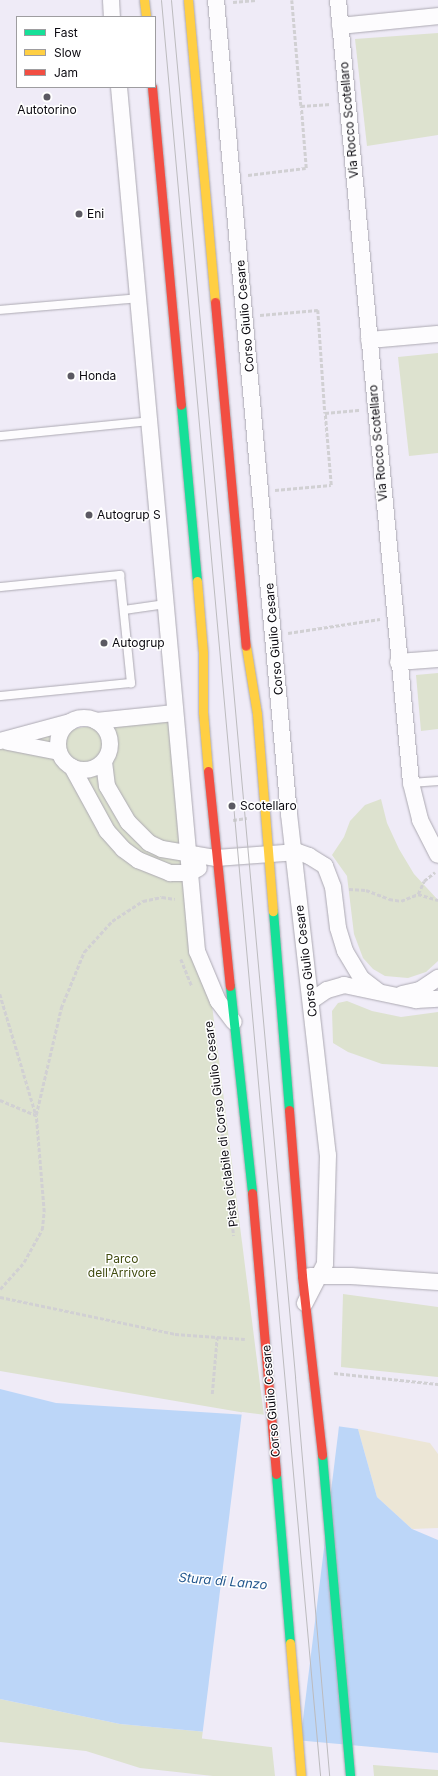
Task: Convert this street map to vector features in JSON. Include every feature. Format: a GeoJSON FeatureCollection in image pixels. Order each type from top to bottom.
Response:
{"type":"FeatureCollection","features":[{"type":"Feature","properties":{"kind":"main road"},"geometry":{"type":"LineString","coordinates":[[144,0],[146,16]]}},
{"type":"Feature","properties":{"kind":"main road"},"geometry":{"type":"LineString","coordinates":[[188,0],[246,648],[256,714],[266,816],[302,1276],[315,1376],[350,1776]]}},
{"type":"Feature","properties":{"kind":"main road","name":"Corso Giulio Cesare"},"geometry":{"type":"LineString","coordinates":[[152,88],[203,653],[203,712],[216,858],[236,1026],[269,1378],[301,1776]]}},
{"type":"Feature","properties":{"kind":"street"},"geometry":{"type":"LineString","coordinates":[[111,0],[112,16]]}},
{"type":"Feature","properties":{"kind":"street","name":"Via Rocco Scotellaro"},"geometry":{"type":"LineString","coordinates":[[338,0],[398,662],[411,782],[420,820],[438,855]]}},
{"type":"Feature","properties":{"kind":"street","name":"Corso Giulio Cesare"},"geometry":{"type":"LineString","coordinates":[[217,2],[293,852],[328,1160],[325,1264],[305,1303]]}},
{"type":"Feature","properties":{"kind":"street"},"geometry":{"type":"LineString","coordinates":[[340,26],[438,16]]}},
{"type":"Feature","properties":{"kind":"street"},"geometry":{"type":"LineString","coordinates":[[119,88],[150,421],[187,854],[197,951],[218,1001],[236,1026]]}},
{"type":"Feature","properties":{"kind":"street"},"geometry":{"type":"LineString","coordinates":[[369,340],[438,334]]}},
{"type":"Feature","properties":{"kind":"street"},"geometry":{"type":"LineString","coordinates":[[398,662],[438,659]]}},
{"type":"Feature","properties":{"kind":"street"},"geometry":{"type":"LineString","coordinates":[[1,741],[83,718],[96,721],[175,713]]}},
{"type":"Feature","properties":{"kind":"street"},"geometry":{"type":"LineString","coordinates":[[96,721],[106,730],[111,743],[104,762],[107,786],[116,804],[137,833],[162,850],[216,858],[293,852],[309,856],[325,866],[334,890],[338,928],[345,952],[362,979],[378,991]]}},
{"type":"Feature","properties":{"kind":"street"},"geometry":{"type":"LineString","coordinates":[[70,722],[58,738],[59,752],[72,767],[107,830],[123,849],[138,860],[170,874],[189,873],[216,858]]}},
{"type":"Feature","properties":{"kind":"street"},"geometry":{"type":"LineString","coordinates":[[1,741],[59,752]]}},
{"type":"Feature","properties":{"kind":"street"},"geometry":{"type":"LineString","coordinates":[[72,767],[85,770],[104,762]]}},
{"type":"Feature","properties":{"kind":"street"},"geometry":{"type":"LineString","coordinates":[[396,995],[420,990],[438,978]]}},
{"type":"Feature","properties":{"kind":"street"},"geometry":{"type":"LineString","coordinates":[[311,1001],[326,990],[344,985],[416,1000],[438,999]]}},
{"type":"Feature","properties":{"kind":"street"},"geometry":{"type":"LineString","coordinates":[[302,1276],[438,1282]]}},
{"type":"Feature","properties":{"kind":"lane"},"geometry":{"type":"LineString","coordinates":[[0,310],[139,298]]}},
{"type":"Feature","properties":{"kind":"lane"},"geometry":{"type":"LineString","coordinates":[[0,436],[150,421]]}},
{"type":"Feature","properties":{"kind":"lane"},"geometry":{"type":"LineString","coordinates":[[0,587],[120,575],[131,683],[0,696]]}},
{"type":"Feature","properties":{"kind":"lane"},"geometry":{"type":"LineString","coordinates":[[124,610],[166,604]]}},
{"type":"Feature","properties":{"kind":"lane"},"geometry":{"type":"LineString","coordinates":[[411,782],[438,781]]}},
{"type":"Feature","properties":{"kind":"path"},"geometry":{"type":"LineString","coordinates":[[217,2],[256,0]]}},
{"type":"Feature","properties":{"kind":"path"},"geometry":{"type":"LineString","coordinates":[[233,176],[306,168],[292,0]]}},
{"type":"Feature","properties":{"kind":"path"},"geometry":{"type":"LineString","coordinates":[[301,106],[347,103]]}},
{"type":"Feature","properties":{"kind":"path"},"geometry":{"type":"LineString","coordinates":[[246,316],[318,310],[331,485],[260,492]]}},
{"type":"Feature","properties":{"kind":"path"},"geometry":{"type":"LineString","coordinates":[[325,413],[375,409]]}},
{"type":"Feature","properties":{"kind":"path"},"geometry":{"type":"LineString","coordinates":[[273,635],[394,617]]}},
{"type":"Feature","properties":{"kind":"path"},"geometry":{"type":"LineString","coordinates":[[213,822],[266,816]]}},
{"type":"Feature","properties":{"kind":"path"},"geometry":{"type":"LineString","coordinates":[[418,894],[424,881],[438,869]]}},
{"type":"Feature","properties":{"kind":"path"},"geometry":{"type":"LineString","coordinates":[[170,874],[176,906]]}},
{"type":"Feature","properties":{"kind":"path"},"geometry":{"type":"LineString","coordinates":[[334,890],[360,889],[395,901],[418,894],[438,900]]}},
{"type":"Feature","properties":{"kind":"path"},"geometry":{"type":"LineString","coordinates":[[36,1115],[61,1008],[84,952],[112,921],[143,901],[162,897],[175,899]]}},
{"type":"Feature","properties":{"kind":"path"},"geometry":{"type":"LineString","coordinates":[[181,951],[181,964],[195,990]]}},
{"type":"Feature","properties":{"kind":"path"},"geometry":{"type":"LineString","coordinates":[[0,994],[36,1115],[44,1212],[42,1230],[24,1262],[0,1290]]}},
{"type":"Feature","properties":{"kind":"path","name":"Pista ciclabile di Corso Giulio Cesare"},"geometry":{"type":"LineString","coordinates":[[210,1018],[235,1240]]}},
{"type":"Feature","properties":{"kind":"path"},"geometry":{"type":"LineString","coordinates":[[0,1100],[36,1115]]}},
{"type":"Feature","properties":{"kind":"path"},"geometry":{"type":"LineString","coordinates":[[0,1296],[175,1334],[248,1340],[247,1332]]}},
{"type":"Feature","properties":{"kind":"path"},"geometry":{"type":"LineString","coordinates":[[212,1394],[217,1337]]}},
{"type":"Feature","properties":{"kind":"path"},"geometry":{"type":"LineString","coordinates":[[331,1373],[438,1384]]}},
{"type":"Feature","properties":{"kind":"green space"},"geometry":{"type":"Polygon","coordinates":[[[438,33],[438,135],[367,146],[355,39],[438,33]]]}},
{"type":"Feature","properties":{"kind":"green space"},"geometry":{"type":"Polygon","coordinates":[[[438,353],[438,453],[409,456],[398,357],[438,353]]]}},
{"type":"Feature","properties":{"kind":"green space"},"geometry":{"type":"Polygon","coordinates":[[[438,673],[438,729],[421,731],[416,675],[438,673]]]}},
{"type":"Feature","properties":{"kind":"green space","name":"Parco dell'Arrivore"},"geometry":{"type":"Polygon","coordinates":[[[175,713],[264,1416],[0,1371],[0,740],[175,713]]]}},
{"type":"Feature","properties":{"kind":"green space"},"geometry":{"type":"Polygon","coordinates":[[[381,799],[387,823],[399,849],[414,874],[438,900],[438,961],[426,972],[408,978],[385,976],[373,969],[363,958],[354,934],[347,876],[332,855],[344,837],[350,821],[365,805],[381,799]]]}},
{"type":"Feature","properties":{"kind":"green space"},"geometry":{"type":"Polygon","coordinates":[[[347,1001],[372,1011],[401,1017],[438,1012],[438,1067],[382,1064],[348,1052],[333,1043],[332,1011],[338,1003],[347,1001]]]}},
{"type":"Feature","properties":{"kind":"green space"},"geometry":{"type":"Polygon","coordinates":[[[343,1294],[438,1307],[438,1377],[341,1367],[343,1294]]]}},
{"type":"Feature","properties":{"kind":"green space"},"geometry":{"type":"Polygon","coordinates":[[[0,1699],[120,1724],[271,1738],[275,1776],[213,1776],[140,1768],[86,1751],[0,1742],[0,1699]]]}},
{"type":"Feature","properties":{"kind":"green space"},"geometry":{"type":"Polygon","coordinates":[[[373,1765],[438,1770],[438,1776],[374,1776],[373,1765]]]}},
{"type":"Feature","properties":{"kind":"sand"},"geometry":{"type":"Polygon","coordinates":[[[358,1429],[430,1443],[438,1454],[438,1528],[412,1529],[377,1497],[358,1429]]]}},
{"type":"Feature","properties":{"kind":"water","name":"Stura di Lanzo"},"geometry":{"type":"Polygon","coordinates":[[[0,1389],[56,1403],[264,1416],[358,1429],[377,1497],[412,1529],[438,1540],[438,1753],[120,1724],[0,1699],[0,1389]]]}},
{"type":"Feature","properties":{"kind":"pier"},"geometry":{"type":"Polygon","coordinates":[[[242,1412],[339,1424],[299,1750],[202,1739],[242,1412]]]}},
{"type":"Feature","properties":{"kind":"tram line"},"geometry":{"type":"LineString","coordinates":[[161,0],[320,1776]]}},
{"type":"Feature","properties":{"kind":"tram line"},"geometry":{"type":"LineString","coordinates":[[171,0],[295,1377],[329,1776]]}},
{"type":"Feature","properties":{"kind":"traffic: fast"},"geometry":{"type":"LineString","coordinates":[[181,405],[197,581]]}},
{"type":"Feature","properties":{"kind":"traffic: fast"},"geometry":{"type":"LineString","coordinates":[[273,911],[289,1110]]}},
{"type":"Feature","properties":{"kind":"traffic: fast"},"geometry":{"type":"LineString","coordinates":[[230,986],[252,1193]]}},
{"type":"Feature","properties":{"kind":"traffic: fast"},"geometry":{"type":"LineString","coordinates":[[322,1455],[350,1776]]}},
{"type":"Feature","properties":{"kind":"traffic: fast"},"geometry":{"type":"LineString","coordinates":[[276,1474],[290,1643]]}},
{"type":"Feature","properties":{"kind":"traffic: slow"},"geometry":{"type":"LineString","coordinates":[[144,0],[146,16]]}},
{"type":"Feature","properties":{"kind":"traffic: slow"},"geometry":{"type":"LineString","coordinates":[[188,0],[215,302]]}},
{"type":"Feature","properties":{"kind":"traffic: slow"},"geometry":{"type":"LineString","coordinates":[[197,581],[203,653],[203,712],[208,771]]}},
{"type":"Feature","properties":{"kind":"traffic: slow"},"geometry":{"type":"LineString","coordinates":[[246,646],[257,714],[273,911]]}},
{"type":"Feature","properties":{"kind":"traffic: slow"},"geometry":{"type":"LineString","coordinates":[[290,1643],[301,1776]]}},
{"type":"Feature","properties":{"kind":"traffic: jam"},"geometry":{"type":"LineString","coordinates":[[152,88],[181,405]]}},
{"type":"Feature","properties":{"kind":"traffic: jam"},"geometry":{"type":"LineString","coordinates":[[215,302],[246,646]]}},
{"type":"Feature","properties":{"kind":"traffic: jam"},"geometry":{"type":"LineString","coordinates":[[208,771],[230,986]]}},
{"type":"Feature","properties":{"kind":"traffic: jam"},"geometry":{"type":"LineString","coordinates":[[289,1110],[302,1276],[322,1455]]}},
{"type":"Feature","properties":{"kind":"traffic: jam"},"geometry":{"type":"LineString","coordinates":[[252,1193],[276,1474]]}},
{"type":"Feature","properties":{"kind":"place","name":"Autotorino"},"geometry":{"type":"Point","coordinates":[47,97]}},
{"type":"Feature","properties":{"kind":"place","name":"Eni"},"geometry":{"type":"Point","coordinates":[79,214]}},
{"type":"Feature","properties":{"kind":"place","name":"Honda"},"geometry":{"type":"Point","coordinates":[71,376]}},
{"type":"Feature","properties":{"kind":"place","name":"Autogrup S"},"geometry":{"type":"Point","coordinates":[89,515]}},
{"type":"Feature","properties":{"kind":"place","name":"Autogrup"},"geometry":{"type":"Point","coordinates":[104,643]}},
{"type":"Feature","properties":{"kind":"place","name":"Scotellaro"},"geometry":{"type":"Point","coordinates":[232,806]}}]}
